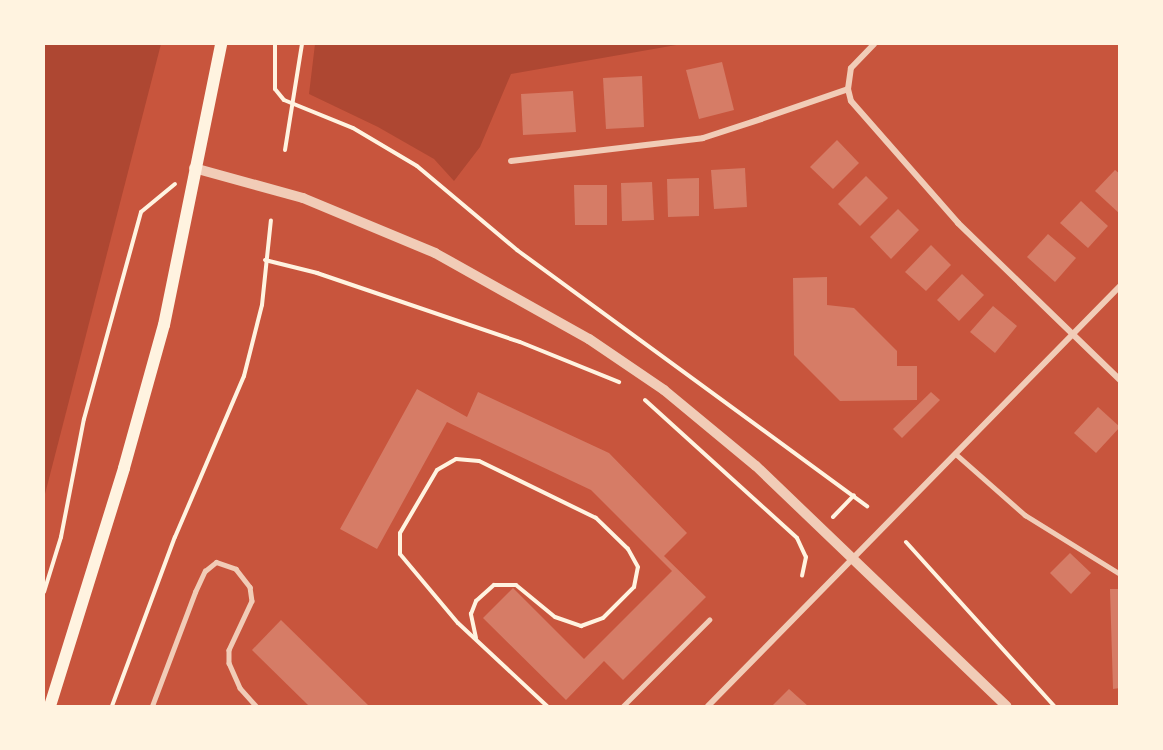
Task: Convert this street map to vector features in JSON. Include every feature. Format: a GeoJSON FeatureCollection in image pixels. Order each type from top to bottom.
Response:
{"type":"FeatureCollection","features":[{"type":"Feature","properties":{"kind":"main road"},"geometry":{"type":"LineString","coordinates":[[50,706],[124,468],[164,325],[194,168],[221,44]]}},
{"type":"Feature","properties":{"kind":"street"},"geometry":{"type":"LineString","coordinates":[[874,44],[851,68],[848,89],[850,101],[958,223],[1119,380]]}},
{"type":"Feature","properties":{"kind":"street"},"geometry":{"type":"LineString","coordinates":[[511,161],[703,138],[848,89]]}},
{"type":"Feature","properties":{"kind":"street"},"geometry":{"type":"LineString","coordinates":[[194,168],[303,198],[435,253],[589,339],[664,390],[747,458],[856,559],[1006,706]]}},
{"type":"Feature","properties":{"kind":"street"},"geometry":{"type":"LineString","coordinates":[[708,706],[856,559],[1119,286]]}},
{"type":"Feature","properties":{"kind":"lane"},"geometry":{"type":"LineString","coordinates":[[957,455],[1025,515],[1119,574]]}},
{"type":"Feature","properties":{"kind":"lane"},"geometry":{"type":"LineString","coordinates":[[152,706],[195,592],[205,571],[216,562],[236,568],[250,587],[252,601],[229,650],[228,663],[240,688],[256,706]]}},
{"type":"Feature","properties":{"kind":"lane"},"geometry":{"type":"LineString","coordinates":[[623,706],[709,620]]}},
{"type":"Feature","properties":{"kind":"path"},"geometry":{"type":"LineString","coordinates":[[275,44],[275,89],[284,100],[295,102],[353,128],[417,166],[517,250],[867,506]]}},
{"type":"Feature","properties":{"kind":"path"},"geometry":{"type":"LineString","coordinates":[[285,150],[295,102],[302,44]]}},
{"type":"Feature","properties":{"kind":"path"},"geometry":{"type":"LineString","coordinates":[[44,592],[62,537],[84,419],[141,212],[194,168]]}},
{"type":"Feature","properties":{"kind":"path"},"geometry":{"type":"LineString","coordinates":[[112,706],[176,537],[233,408],[253,347],[271,220]]}},
{"type":"Feature","properties":{"kind":"path"},"geometry":{"type":"LineString","coordinates":[[265,260],[317,273],[520,342],[593,369],[625,386]]}},
{"type":"Feature","properties":{"kind":"path"},"geometry":{"type":"LineString","coordinates":[[642,397],[797,538],[806,557],[802,576]]}},
{"type":"Feature","properties":{"kind":"path"},"geometry":{"type":"LineString","coordinates":[[476,638],[471,614],[476,601],[494,585],[516,585],[555,617],[581,626],[603,618],[634,587],[638,567],[628,549],[596,518],[478,461],[456,459],[437,470],[400,533],[398,543],[405,565],[476,638],[547,706]]}},
{"type":"Feature","properties":{"kind":"path"},"geometry":{"type":"LineString","coordinates":[[906,542],[1054,706]]}},
{"type":"Feature","properties":{"kind":"shaded area"},"geometry":{"type":"Polygon","coordinates":[[[44,44],[161,44],[44,498],[44,44]]]}},
{"type":"Feature","properties":{"kind":"shaded area"},"geometry":{"type":"Polygon","coordinates":[[[315,44],[682,44],[511,74],[480,147],[454,181],[434,159],[378,127],[309,94],[315,44]]]}},
{"type":"Feature","properties":{"kind":"building"},"geometry":{"type":"Polygon","coordinates":[[[722,62],[734,110],[699,119],[686,70],[722,62]]]}},
{"type":"Feature","properties":{"kind":"building"},"geometry":{"type":"Polygon","coordinates":[[[642,76],[644,127],[606,129],[603,78],[642,76]]]}},
{"type":"Feature","properties":{"kind":"building"},"geometry":{"type":"Polygon","coordinates":[[[573,91],[576,132],[523,135],[521,94],[573,91]]]}},
{"type":"Feature","properties":{"kind":"building"},"geometry":{"type":"Polygon","coordinates":[[[837,140],[859,163],[833,189],[810,167],[837,140]]]}},
{"type":"Feature","properties":{"kind":"building"},"geometry":{"type":"Polygon","coordinates":[[[745,168],[747,207],[714,209],[711,170],[745,168]]]}},
{"type":"Feature","properties":{"kind":"building"},"geometry":{"type":"Polygon","coordinates":[[[1115,170],[1120,174],[1120,214],[1095,191],[1115,170]]]}},
{"type":"Feature","properties":{"kind":"building"},"geometry":{"type":"Polygon","coordinates":[[[866,176],[888,198],[860,226],[838,204],[866,176]]]}},
{"type":"Feature","properties":{"kind":"building"},"geometry":{"type":"Polygon","coordinates":[[[699,178],[699,216],[668,217],[667,179],[699,178]]]}},
{"type":"Feature","properties":{"kind":"building"},"geometry":{"type":"Polygon","coordinates":[[[652,182],[654,220],[622,221],[621,183],[652,182]]]}},
{"type":"Feature","properties":{"kind":"building"},"geometry":{"type":"Polygon","coordinates":[[[574,185],[607,185],[607,225],[575,225],[574,185]]]}},
{"type":"Feature","properties":{"kind":"building"},"geometry":{"type":"Polygon","coordinates":[[[1081,201],[1108,226],[1088,248],[1060,223],[1081,201]]]}},
{"type":"Feature","properties":{"kind":"building"},"geometry":{"type":"Polygon","coordinates":[[[898,209],[919,230],[891,259],[870,237],[898,209]]]}},
{"type":"Feature","properties":{"kind":"building"},"geometry":{"type":"Polygon","coordinates":[[[1048,234],[1076,258],[1055,282],[1027,257],[1048,234]]]}},
{"type":"Feature","properties":{"kind":"building"},"geometry":{"type":"Polygon","coordinates":[[[931,245],[951,265],[926,291],[905,272],[931,245]]]}},
{"type":"Feature","properties":{"kind":"building"},"geometry":{"type":"Polygon","coordinates":[[[962,274],[984,295],[959,321],[937,300],[962,274]]]}},
{"type":"Feature","properties":{"kind":"building"},"geometry":{"type":"Polygon","coordinates":[[[827,277],[827,305],[854,308],[897,351],[897,366],[917,366],[917,400],[840,401],[794,355],[793,278],[827,277]]]}},
{"type":"Feature","properties":{"kind":"building"},"geometry":{"type":"Polygon","coordinates":[[[993,306],[1017,326],[995,353],[970,332],[993,306]]]}},
{"type":"Feature","properties":{"kind":"building"},"geometry":{"type":"Polygon","coordinates":[[[417,389],[467,417],[478,392],[609,453],[687,533],[664,556],[706,597],[623,680],[604,661],[566,700],[483,618],[513,588],[584,659],[672,571],[591,490],[447,422],[377,549],[340,529],[417,389]]]}},
{"type":"Feature","properties":{"kind":"building"},"geometry":{"type":"Polygon","coordinates":[[[931,392],[940,400],[902,438],[893,429],[931,392]]]}},
{"type":"Feature","properties":{"kind":"building"},"geometry":{"type":"Polygon","coordinates":[[[1098,407],[1120,427],[1096,453],[1074,433],[1098,407]]]}},
{"type":"Feature","properties":{"kind":"building"},"geometry":{"type":"Polygon","coordinates":[[[1070,553],[1091,573],[1071,594],[1050,573],[1070,553]]]}},
{"type":"Feature","properties":{"kind":"building"},"geometry":{"type":"Polygon","coordinates":[[[1110,589],[1120,589],[1120,688],[1113,689],[1110,589]]]}},
{"type":"Feature","properties":{"kind":"building"},"geometry":{"type":"Polygon","coordinates":[[[281,620],[369,706],[309,706],[252,650],[281,620]]]}},
{"type":"Feature","properties":{"kind":"building"},"geometry":{"type":"Polygon","coordinates":[[[789,689],[808,706],[772,706],[789,689]]]}}]}
